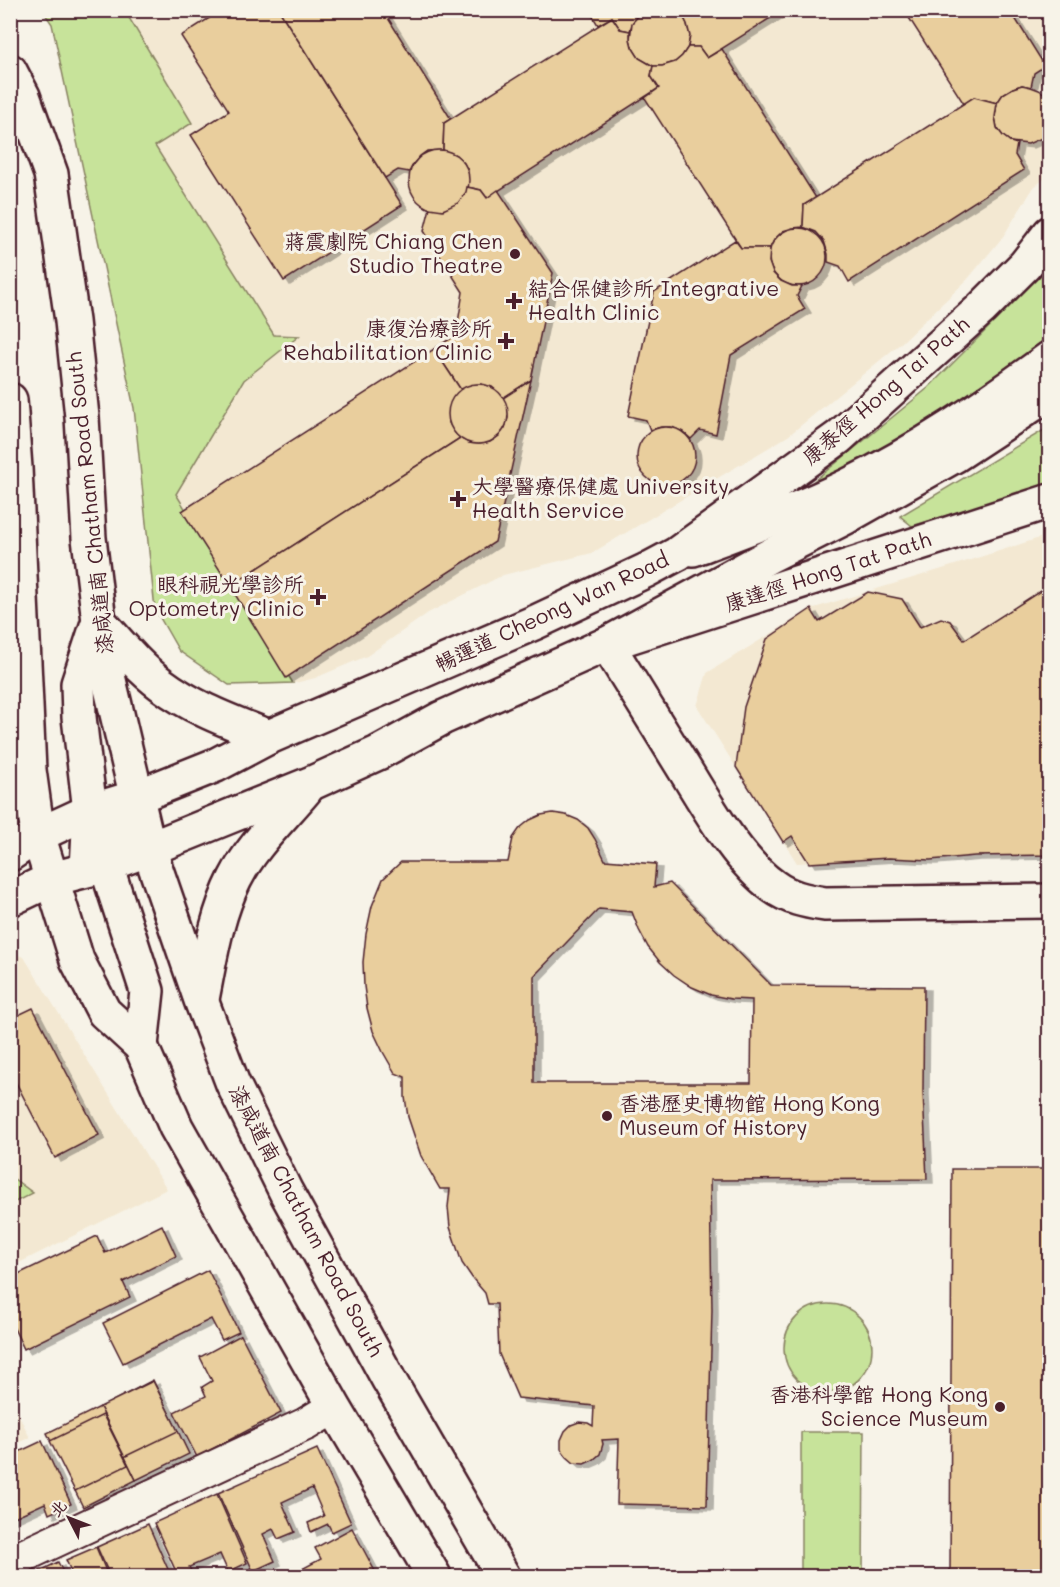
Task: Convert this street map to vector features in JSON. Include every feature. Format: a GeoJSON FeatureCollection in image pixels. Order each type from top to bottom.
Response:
{"type":"FeatureCollection","features":[{"type":"Feature","properties":{"kind":"main road","name":"漆咸道南 Chatham Road South"},"geometry":{"type":"LineString","coordinates":[[10,71],[23,96],[51,174],[72,321],[81,405],[89,538],[99,621],[109,680],[149,849],[201,1000],[233,1083],[286,1192],[389,1380],[503,1576]]}},
{"type":"Feature","properties":{"kind":"main road","name":"康泰徑 Hong Tai Path"},"geometry":{"type":"LineString","coordinates":[[677,554],[839,436],[981,309],[1025,265],[1050,233]]}},
{"type":"Feature","properties":{"kind":"main road","name":"暢運道 Cheong Wan Road"},"geometry":{"type":"LineString","coordinates":[[10,854],[38,835],[90,811],[136,797],[216,765],[269,737],[536,622],[677,554],[776,518],[850,484],[936,436],[1050,358]]}},
{"type":"Feature","properties":{"kind":"main road"},"geometry":{"type":"LineString","coordinates":[[10,899],[52,879],[97,867],[149,849],[312,783],[378,753],[442,718],[607,644],[846,517],[954,456],[1050,393]]}},
{"type":"Feature","properties":{"kind":"main road"},"geometry":{"type":"LineString","coordinates":[[10,400],[16,479],[29,770],[38,835],[77,960],[104,1012],[141,1046],[176,1127],[334,1407],[434,1576]]}},
{"type":"Feature","properties":{"kind":"main road","name":"康達徑 Hong Tat Path"},"geometry":{"type":"LineString","coordinates":[[607,644],[1050,501]]}},
{"type":"Feature","properties":{"kind":"main road"},"geometry":{"type":"LineString","coordinates":[[141,1046],[147,991],[97,867],[79,717],[78,684],[99,621],[141,667],[161,684],[205,711],[269,737]]}},
{"type":"Feature","properties":{"kind":"main road"},"geometry":{"type":"LineString","coordinates":[[607,644],[715,819],[760,876],[791,897],[825,904],[1050,901]]}},
{"type":"Feature","properties":{"kind":"main road"},"geometry":{"type":"LineString","coordinates":[[201,1000],[218,926],[235,878],[253,850],[312,783]]}},
{"type":"Feature","properties":{"kind":"main road"},"geometry":{"type":"LineString","coordinates":[[97,867],[136,797]]}},
{"type":"Feature","properties":{"kind":"street"},"geometry":{"type":"LineString","coordinates":[[10,1562],[306,1424],[334,1407]]}},
{"type":"Feature","properties":{"kind":"shaded area"},"geometry":{"type":"Polygon","coordinates":[[[44,11],[1049,11],[1049,175],[1034,187],[1002,238],[967,280],[901,343],[788,436],[592,553],[503,575],[428,613],[367,656],[315,678],[291,684],[229,685],[179,651],[155,609],[134,408],[52,24],[44,11]]]}},
{"type":"Feature","properties":{"kind":"shaded area"},"geometry":{"type":"Polygon","coordinates":[[[1049,535],[1049,855],[889,858],[797,863],[697,706],[707,673],[811,609],[1049,535]]]}},
{"type":"Feature","properties":{"kind":"shaded area"},"geometry":{"type":"Polygon","coordinates":[[[11,953],[24,957],[167,1189],[11,1267],[11,953]]]}},
{"type":"Feature","properties":{"kind":"shaded area"},"geometry":{"type":"Polygon","coordinates":[[[11,1399],[30,1438],[10,1446],[11,1399]]]}},
{"type":"Feature","properties":{"kind":"green space"},"geometry":{"type":"Polygon","coordinates":[[[43,11],[125,11],[192,123],[155,146],[274,335],[299,336],[244,380],[176,494],[293,683],[229,685],[179,651],[155,609],[134,408],[52,24],[43,11]]]}},
{"type":"Feature","properties":{"kind":"green space"},"geometry":{"type":"Polygon","coordinates":[[[1049,267],[1049,341],[961,409],[794,497],[928,388],[1049,267]]]}},
{"type":"Feature","properties":{"kind":"green space"},"geometry":{"type":"Polygon","coordinates":[[[1049,427],[1049,484],[912,526],[900,516],[1049,427]]]}},
{"type":"Feature","properties":{"kind":"green space"},"geometry":{"type":"Polygon","coordinates":[[[10,1176],[33,1193],[10,1204],[10,1176]]]}},
{"type":"Feature","properties":{"kind":"green space"},"geometry":{"type":"Polygon","coordinates":[[[828,1304],[845,1308],[859,1317],[868,1331],[872,1348],[868,1365],[859,1379],[845,1388],[828,1392],[811,1388],[797,1379],[788,1365],[784,1348],[788,1331],[797,1317],[811,1308],[828,1304]]]}},
{"type":"Feature","properties":{"kind":"green space"},"geometry":{"type":"Polygon","coordinates":[[[801,1432],[864,1432],[863,1576],[801,1576],[801,1432]]]}},
{"type":"Feature","properties":{"kind":"building"},"geometry":{"type":"Polygon","coordinates":[[[222,10],[279,10],[402,205],[284,281],[191,135],[229,111],[181,36],[222,10]]]}},
{"type":"Feature","properties":{"kind":"building"},"geometry":{"type":"Polygon","coordinates":[[[279,10],[383,10],[451,119],[444,123],[443,150],[427,151],[414,163],[409,172],[398,170],[385,178],[279,10]]]}},
{"type":"Feature","properties":{"kind":"building"},"geometry":{"type":"Polygon","coordinates":[[[589,10],[644,10],[636,17],[630,31],[620,29],[612,17],[598,25],[589,10]]]}},
{"type":"Feature","properties":{"kind":"building"},"geometry":{"type":"Polygon","coordinates":[[[644,10],[675,10],[684,18],[690,36],[688,47],[675,62],[653,66],[639,58],[632,47],[630,39],[632,23],[644,10]]]}},
{"type":"Feature","properties":{"kind":"building"},"geometry":{"type":"Polygon","coordinates":[[[675,10],[783,10],[707,58],[699,47],[688,47],[690,36],[687,24],[675,10]]]}},
{"type":"Feature","properties":{"kind":"building"},"geometry":{"type":"Polygon","coordinates":[[[904,10],[1010,10],[1045,66],[1034,73],[1031,87],[1022,85],[1013,88],[1003,94],[997,103],[974,97],[964,104],[904,10]]]}},
{"type":"Feature","properties":{"kind":"building"},"geometry":{"type":"Polygon","coordinates":[[[612,17],[620,29],[630,31],[632,47],[639,58],[653,66],[651,76],[659,88],[487,198],[481,190],[467,187],[468,171],[464,163],[456,155],[443,150],[444,123],[612,17]]]}},
{"type":"Feature","properties":{"kind":"building"},"geometry":{"type":"Polygon","coordinates":[[[688,47],[699,47],[707,58],[722,49],[816,198],[804,205],[803,227],[783,231],[770,248],[741,248],[645,98],[659,88],[651,76],[653,66],[675,62],[688,47]]]}},
{"type":"Feature","properties":{"kind":"building"},"geometry":{"type":"Polygon","coordinates":[[[1022,85],[1039,90],[1050,101],[1049,130],[1042,138],[1028,144],[1011,142],[1003,136],[997,128],[995,117],[997,103],[1003,94],[1022,85]]]}},
{"type":"Feature","properties":{"kind":"building"},"geometry":{"type":"Polygon","coordinates":[[[974,97],[997,103],[995,117],[997,128],[1003,136],[1017,144],[1015,155],[1024,170],[849,282],[840,266],[828,262],[824,241],[816,232],[803,227],[804,205],[974,97]]]}},
{"type":"Feature","properties":{"kind":"building"},"geometry":{"type":"Polygon","coordinates":[[[439,150],[456,155],[464,163],[469,180],[464,197],[456,205],[439,210],[422,205],[414,197],[409,180],[414,163],[422,155],[439,150]]]}},
{"type":"Feature","properties":{"kind":"building"},"geometry":{"type":"Polygon","coordinates":[[[467,187],[481,190],[487,198],[498,190],[553,273],[531,380],[503,398],[492,387],[480,384],[461,390],[434,349],[456,335],[463,292],[424,231],[430,208],[443,210],[458,203],[467,187]]]}},
{"type":"Feature","properties":{"kind":"building"},"geometry":{"type":"Polygon","coordinates":[[[792,228],[804,228],[819,236],[827,251],[827,263],[819,278],[804,286],[792,286],[777,278],[769,263],[769,251],[777,236],[792,228]]]}},
{"type":"Feature","properties":{"kind":"building"},"geometry":{"type":"Polygon","coordinates":[[[735,240],[741,248],[770,248],[769,262],[773,273],[781,281],[792,286],[802,286],[797,296],[805,309],[731,355],[716,434],[700,430],[691,439],[672,427],[650,430],[646,420],[628,416],[654,292],[735,240]]]}},
{"type":"Feature","properties":{"kind":"building"},"geometry":{"type":"Polygon","coordinates":[[[434,349],[461,390],[452,400],[449,411],[449,423],[460,438],[230,586],[182,511],[434,349]]]}},
{"type":"Feature","properties":{"kind":"building"},"geometry":{"type":"Polygon","coordinates":[[[531,380],[495,542],[286,678],[230,586],[460,438],[469,443],[480,444],[490,442],[499,436],[508,418],[503,398],[531,380]]]}},
{"type":"Feature","properties":{"kind":"building"},"geometry":{"type":"Polygon","coordinates":[[[478,384],[499,393],[508,414],[499,435],[478,444],[457,435],[448,414],[457,393],[478,384]]]}},
{"type":"Feature","properties":{"kind":"building"},"geometry":{"type":"Polygon","coordinates":[[[660,427],[672,427],[682,431],[691,440],[695,462],[687,477],[672,485],[660,485],[650,481],[641,472],[637,462],[637,450],[641,440],[650,431],[660,427]]]}},
{"type":"Feature","properties":{"kind":"building"},"geometry":{"type":"Polygon","coordinates":[[[1050,540],[1050,855],[975,856],[930,860],[889,858],[809,863],[792,836],[783,842],[736,767],[744,707],[767,639],[811,609],[819,622],[868,592],[902,599],[920,627],[941,618],[950,621],[964,640],[1045,588],[1050,540]]]}},
{"type":"Feature","properties":{"kind":"building","name":"香港歷史博物館 Hong Kong Museum of History"},"geometry":{"type":"Polygon","coordinates":[[[553,813],[578,820],[588,828],[605,860],[656,864],[654,887],[670,883],[771,985],[924,986],[923,1091],[927,1179],[710,1180],[712,1310],[707,1506],[617,1504],[619,1439],[602,1440],[600,1454],[584,1464],[574,1463],[561,1449],[561,1440],[571,1425],[579,1422],[593,1426],[594,1406],[518,1398],[499,1354],[497,1304],[488,1304],[485,1293],[462,1263],[450,1227],[448,1207],[450,1189],[440,1189],[421,1156],[408,1117],[405,1077],[395,1073],[383,1052],[373,1031],[367,1008],[363,962],[366,934],[372,906],[383,879],[401,862],[508,862],[513,838],[520,828],[541,815],[553,813]],[[599,909],[534,976],[534,1083],[751,1083],[752,1000],[711,995],[692,987],[674,975],[648,947],[632,912],[599,909]]]}},
{"type":"Feature","properties":{"kind":"building"},"geometry":{"type":"Polygon","coordinates":[[[33,1008],[99,1135],[55,1158],[10,1071],[10,1019],[33,1008]]]}},
{"type":"Feature","properties":{"kind":"building","name":"香港科學館 Hong Kong Science Museum"},"geometry":{"type":"Polygon","coordinates":[[[952,1169],[1050,1169],[1050,1576],[950,1576],[952,1169]]]}},
{"type":"Feature","properties":{"kind":"building"},"geometry":{"type":"Polygon","coordinates":[[[162,1225],[176,1256],[123,1282],[130,1297],[24,1349],[10,1320],[10,1278],[97,1236],[105,1253],[162,1225]]]}},
{"type":"Feature","properties":{"kind":"building"},"geometry":{"type":"Polygon","coordinates":[[[208,1270],[239,1332],[222,1340],[211,1319],[123,1363],[103,1323],[208,1270]]]}},
{"type":"Feature","properties":{"kind":"building"},"geometry":{"type":"Polygon","coordinates":[[[241,1335],[281,1413],[197,1457],[174,1412],[206,1396],[202,1387],[212,1381],[200,1357],[241,1335]]]}},
{"type":"Feature","properties":{"kind":"building"},"geometry":{"type":"Polygon","coordinates":[[[153,1380],[189,1454],[136,1480],[101,1407],[153,1380]]]}},
{"type":"Feature","properties":{"kind":"building"},"geometry":{"type":"Polygon","coordinates":[[[153,1381],[178,1431],[124,1457],[100,1407],[153,1381]]]}},
{"type":"Feature","properties":{"kind":"building"},"geometry":{"type":"Polygon","coordinates":[[[100,1407],[136,1480],[83,1507],[47,1433],[100,1407]]]}},
{"type":"Feature","properties":{"kind":"building"},"geometry":{"type":"Polygon","coordinates":[[[103,1415],[128,1465],[75,1491],[50,1441],[103,1415]]]}},
{"type":"Feature","properties":{"kind":"building"},"geometry":{"type":"Polygon","coordinates":[[[42,1441],[71,1504],[49,1514],[45,1503],[10,1519],[10,1456],[42,1441]]]}},
{"type":"Feature","properties":{"kind":"building"},"geometry":{"type":"Polygon","coordinates":[[[317,1449],[351,1523],[332,1532],[328,1524],[311,1532],[308,1523],[324,1516],[312,1488],[282,1502],[295,1532],[278,1539],[273,1529],[263,1534],[275,1561],[253,1571],[218,1493],[317,1449]]]}},
{"type":"Feature","properties":{"kind":"building"},"geometry":{"type":"Polygon","coordinates":[[[217,1494],[247,1563],[228,1572],[220,1554],[189,1567],[194,1576],[178,1576],[154,1523],[217,1494]]]}},
{"type":"Feature","properties":{"kind":"building"},"geometry":{"type":"Polygon","coordinates":[[[148,1524],[171,1576],[110,1576],[97,1547],[148,1524]]]}},
{"type":"Feature","properties":{"kind":"building"},"geometry":{"type":"Polygon","coordinates":[[[352,1528],[377,1575],[303,1576],[300,1570],[321,1559],[315,1548],[352,1528]]]}},
{"type":"Feature","properties":{"kind":"building"},"geometry":{"type":"Polygon","coordinates":[[[96,1547],[108,1576],[73,1576],[66,1560],[96,1547]]]}},
{"type":"Feature","properties":{"kind":"building"},"geometry":{"type":"Polygon","coordinates":[[[58,1562],[65,1576],[30,1576],[58,1562]]]}},
{"type":"Feature","properties":{"kind":"place","name":"蔣震劇院 Chiang Chen Studio Theatre"},"geometry":{"type":"Point","coordinates":[515,254]}},
{"type":"Feature","properties":{"kind":"place","name":"結合保健診所 Integrative Health Clinic"},"geometry":{"type":"Point","coordinates":[514,301]}},
{"type":"Feature","properties":{"kind":"place","name":"康復治療診所 Rehabilitation Clinic"},"geometry":{"type":"Point","coordinates":[506,341]}},
{"type":"Feature","properties":{"kind":"place","name":"大學醫療保健處 University Health Service"},"geometry":{"type":"Point","coordinates":[458,499]}},
{"type":"Feature","properties":{"kind":"place","name":"眼科視光學診所 Optometry Clinic"},"geometry":{"type":"Point","coordinates":[318,597]}},
{"type":"Feature","properties":{"kind":"place","name":"香港歷史博物館 Hong Kong Museum of History"},"geometry":{"type":"Point","coordinates":[607,1116]}},
{"type":"Feature","properties":{"kind":"place","name":"香港科學館 Hong Kong Science Museum"},"geometry":{"type":"Point","coordinates":[1000,1407]}}]}
